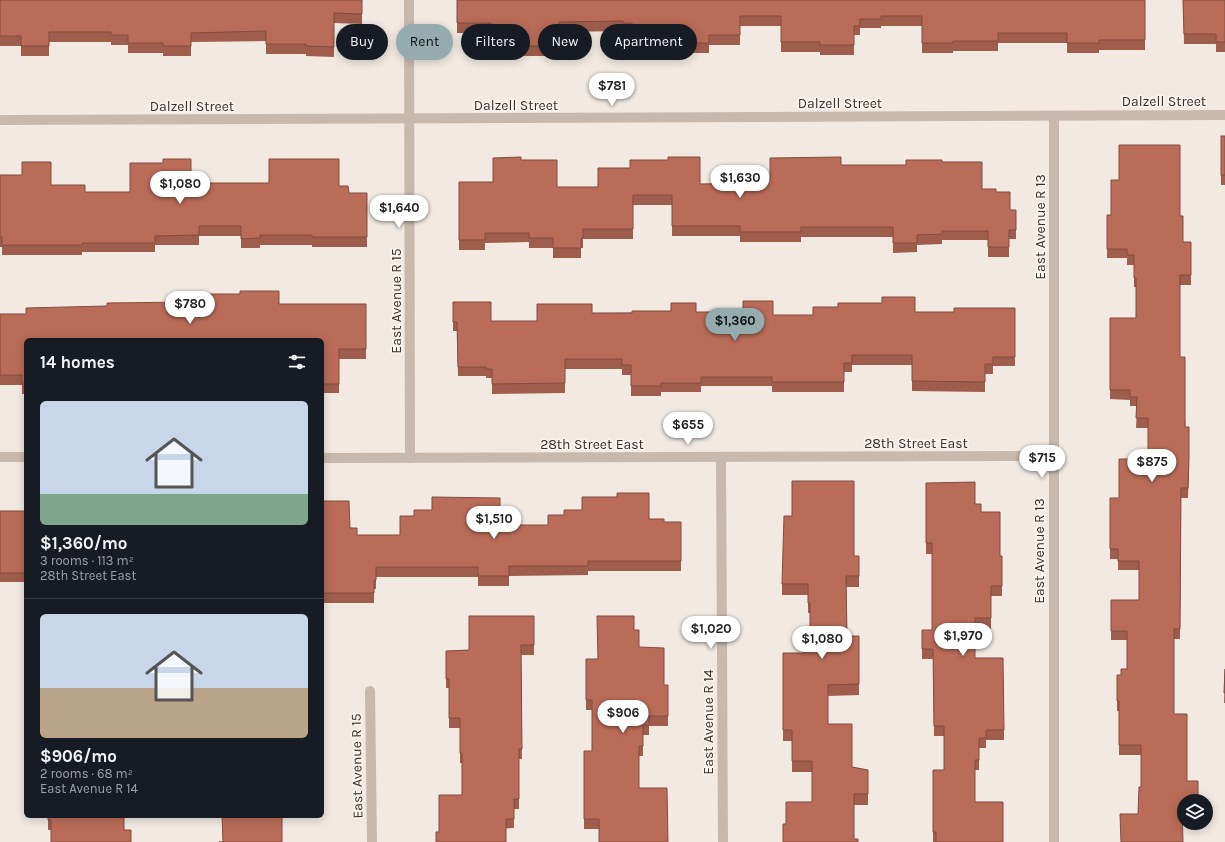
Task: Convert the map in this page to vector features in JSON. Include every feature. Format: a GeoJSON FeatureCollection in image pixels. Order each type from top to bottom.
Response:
{"type":"FeatureCollection","features":[{"type":"Feature","properties":{"kind":"street","name":"East Avenue R 15"},"geometry":{"type":"LineString","coordinates":[[409,0],[410,458]]}},
{"type":"Feature","properties":{"kind":"street","name":"Dalzell Street"},"geometry":{"type":"LineString","coordinates":[[0,120],[1225,115]]}},
{"type":"Feature","properties":{"kind":"street","name":"East Avenue R 13"},"geometry":{"type":"LineString","coordinates":[[1054,116],[1054,842]]}},
{"type":"Feature","properties":{"kind":"street","name":"28th Street East"},"geometry":{"type":"LineString","coordinates":[[324,458],[1053,456]]}},
{"type":"Feature","properties":{"kind":"street"},"geometry":{"type":"LineString","coordinates":[[0,457],[24,457]]}},
{"type":"Feature","properties":{"kind":"street","name":"East Avenue R 14"},"geometry":{"type":"LineString","coordinates":[[721,457],[723,842]]}},
{"type":"Feature","properties":{"kind":"street","name":"East Avenue R 15"},"geometry":{"type":"LineString","coordinates":[[370,690],[372,842]]}},
{"type":"Feature","properties":{"kind":"building"},"geometry":{"type":"Polygon","coordinates":[[[0,0],[362,0],[362,14],[334,13],[334,47],[306,46],[306,44],[266,44],[266,31],[191,33],[191,46],[163,46],[163,43],[128,43],[128,35],[111,35],[111,32],[49,32],[49,46],[21,46],[21,36],[0,36],[0,0]]]}},
{"type":"Feature","properties":{"kind":"building"},"geometry":{"type":"Polygon","coordinates":[[[457,0],[1145,0],[1145,40],[1099,40],[1099,43],[1067,43],[1067,33],[998,33],[998,41],[922,43],[922,16],[881,16],[881,19],[860,19],[860,26],[854,26],[854,45],[820,45],[820,42],[781,42],[781,16],[740,16],[740,35],[709,35],[709,43],[697,43],[697,24],[632,24],[623,23],[623,21],[559,22],[559,24],[538,24],[538,46],[530,46],[530,24],[457,23],[457,0]]]}},
{"type":"Feature","properties":{"kind":"building"},"geometry":{"type":"Polygon","coordinates":[[[1183,0],[1225,0],[1225,42],[1216,42],[1216,34],[1184,34],[1183,0]]]}},
{"type":"Feature","properties":{"kind":"building"},"geometry":{"type":"Polygon","coordinates":[[[1221,136],[1225,136],[1225,175],[1221,175],[1221,136]]]}},
{"type":"Feature","properties":{"kind":"building"},"geometry":{"type":"Polygon","coordinates":[[[1119,145],[1180,145],[1180,216],[1183,216],[1183,242],[1191,242],[1191,275],[1180,275],[1180,357],[1185,357],[1185,427],[1189,427],[1189,458],[1188,488],[1181,488],[1180,629],[1174,629],[1174,714],[1187,714],[1187,781],[1198,781],[1198,794],[1177,794],[1177,830],[1183,830],[1183,842],[1121,842],[1120,814],[1138,814],[1139,787],[1141,787],[1141,745],[1119,745],[1119,701],[1117,701],[1117,675],[1121,675],[1121,669],[1127,669],[1127,631],[1111,631],[1111,600],[1139,600],[1139,561],[1118,561],[1118,549],[1110,549],[1110,498],[1119,498],[1119,459],[1148,459],[1148,418],[1136,418],[1137,397],[1130,397],[1130,390],[1110,390],[1110,318],[1136,318],[1136,278],[1134,278],[1134,255],[1127,255],[1127,249],[1107,249],[1107,215],[1111,215],[1111,180],[1119,180],[1119,145]]]}},
{"type":"Feature","properties":{"kind":"building"},"geometry":{"type":"Polygon","coordinates":[[[521,157],[521,160],[557,160],[557,187],[598,187],[598,168],[630,168],[630,160],[668,160],[668,157],[700,157],[700,184],[761,183],[761,179],[770,179],[770,158],[841,157],[841,165],[906,165],[906,160],[982,162],[982,189],[996,189],[996,192],[1010,192],[1010,210],[1016,210],[1016,230],[1009,230],[1009,247],[988,247],[988,231],[942,231],[942,234],[917,235],[917,243],[893,243],[893,227],[801,227],[801,232],[740,232],[740,226],[672,226],[672,195],[633,195],[633,229],[583,229],[581,248],[553,248],[553,238],[529,238],[529,233],[485,233],[485,240],[459,240],[459,182],[493,182],[493,158],[521,157]]]}},
{"type":"Feature","properties":{"kind":"building"},"geometry":{"type":"Polygon","coordinates":[[[163,159],[191,159],[191,183],[269,183],[269,159],[339,159],[339,186],[348,186],[349,193],[367,193],[367,237],[260,235],[260,238],[241,239],[241,226],[199,226],[199,235],[155,236],[155,243],[2,245],[2,237],[0,237],[0,175],[22,175],[22,162],[51,162],[51,185],[85,185],[85,192],[130,192],[130,163],[163,163],[163,159]]]}},
{"type":"Feature","properties":{"kind":"building"},"geometry":{"type":"Polygon","coordinates":[[[240,291],[279,291],[279,304],[366,304],[366,349],[339,349],[339,384],[324,384],[324,338],[24,338],[24,384],[22,384],[22,375],[0,375],[0,314],[26,314],[26,308],[107,306],[107,303],[188,302],[188,294],[240,294],[240,291]]]}},
{"type":"Feature","properties":{"kind":"building"},"geometry":{"type":"Polygon","coordinates":[[[882,297],[915,297],[915,312],[954,312],[954,308],[1015,308],[1015,357],[993,357],[993,364],[985,364],[985,382],[912,381],[912,355],[852,355],[852,363],[844,363],[844,382],[772,382],[772,377],[701,377],[701,383],[661,383],[661,386],[631,386],[631,365],[622,365],[622,359],[565,359],[565,383],[492,384],[492,369],[486,369],[486,367],[458,367],[457,322],[453,322],[453,302],[491,302],[491,321],[537,321],[537,304],[592,304],[592,313],[632,313],[632,311],[671,311],[671,303],[696,303],[696,312],[743,312],[743,301],[773,301],[773,315],[813,315],[813,307],[838,307],[838,303],[882,303],[882,297]]]}},
{"type":"Feature","properties":{"kind":"building"},"geometry":{"type":"Polygon","coordinates":[[[792,481],[854,481],[854,556],[859,556],[859,576],[846,576],[847,636],[859,636],[859,684],[828,685],[828,724],[852,724],[852,767],[868,770],[868,794],[854,794],[854,839],[858,839],[858,842],[783,842],[783,824],[786,824],[786,802],[812,802],[812,761],[792,761],[792,730],[783,730],[783,653],[804,653],[804,645],[810,645],[810,603],[808,603],[808,584],[782,584],[784,516],[792,516],[792,481]]]}},
{"type":"Feature","properties":{"kind":"building"},"geometry":{"type":"Polygon","coordinates":[[[975,482],[975,504],[981,504],[981,512],[1000,512],[1002,586],[991,586],[991,618],[975,618],[975,658],[1003,658],[1004,730],[986,730],[986,738],[979,738],[979,760],[975,760],[975,802],[1003,802],[1003,842],[936,842],[936,832],[933,832],[933,770],[944,770],[944,726],[934,726],[933,649],[922,649],[922,630],[932,630],[932,543],[926,543],[926,483],[975,482]]]}},
{"type":"Feature","properties":{"kind":"building"},"geometry":{"type":"Polygon","coordinates":[[[617,493],[649,493],[649,519],[664,519],[664,522],[681,522],[681,561],[588,561],[588,566],[509,566],[509,576],[478,576],[478,567],[376,567],[374,593],[324,593],[324,501],[349,501],[350,528],[357,528],[357,535],[400,535],[400,516],[414,516],[414,510],[432,510],[432,497],[500,498],[500,525],[548,525],[548,515],[564,515],[564,510],[582,510],[582,497],[617,497],[617,493]]]}},
{"type":"Feature","properties":{"kind":"building"},"geometry":{"type":"Polygon","coordinates":[[[0,511],[24,511],[24,573],[0,573],[0,511]]]}},
{"type":"Feature","properties":{"kind":"building"},"geometry":{"type":"Polygon","coordinates":[[[469,616],[534,616],[534,645],[521,645],[522,749],[519,749],[519,799],[514,799],[514,819],[506,819],[506,842],[436,842],[436,832],[439,832],[439,795],[462,795],[460,718],[449,718],[449,679],[446,679],[446,651],[469,650],[469,616]]]}},
{"type":"Feature","properties":{"kind":"building"},"geometry":{"type":"Polygon","coordinates":[[[597,616],[634,616],[634,630],[639,630],[639,647],[664,648],[664,685],[668,685],[668,716],[649,716],[649,725],[643,725],[643,746],[639,746],[639,788],[667,788],[668,842],[599,842],[599,819],[584,819],[584,751],[592,751],[592,700],[586,700],[586,659],[598,659],[597,616]]]}},
{"type":"Feature","properties":{"kind":"building"},"geometry":{"type":"Polygon","coordinates":[[[1225,669],[1225,693],[1224,693],[1225,669]]]}},
{"type":"Feature","properties":{"kind":"building"},"geometry":{"type":"Polygon","coordinates":[[[48,818],[124,818],[124,830],[131,830],[131,842],[51,842],[51,820],[48,820],[48,818]]]}},
{"type":"Feature","properties":{"kind":"building"},"geometry":{"type":"Polygon","coordinates":[[[222,818],[282,818],[282,842],[223,842],[222,818]]]}}]}
